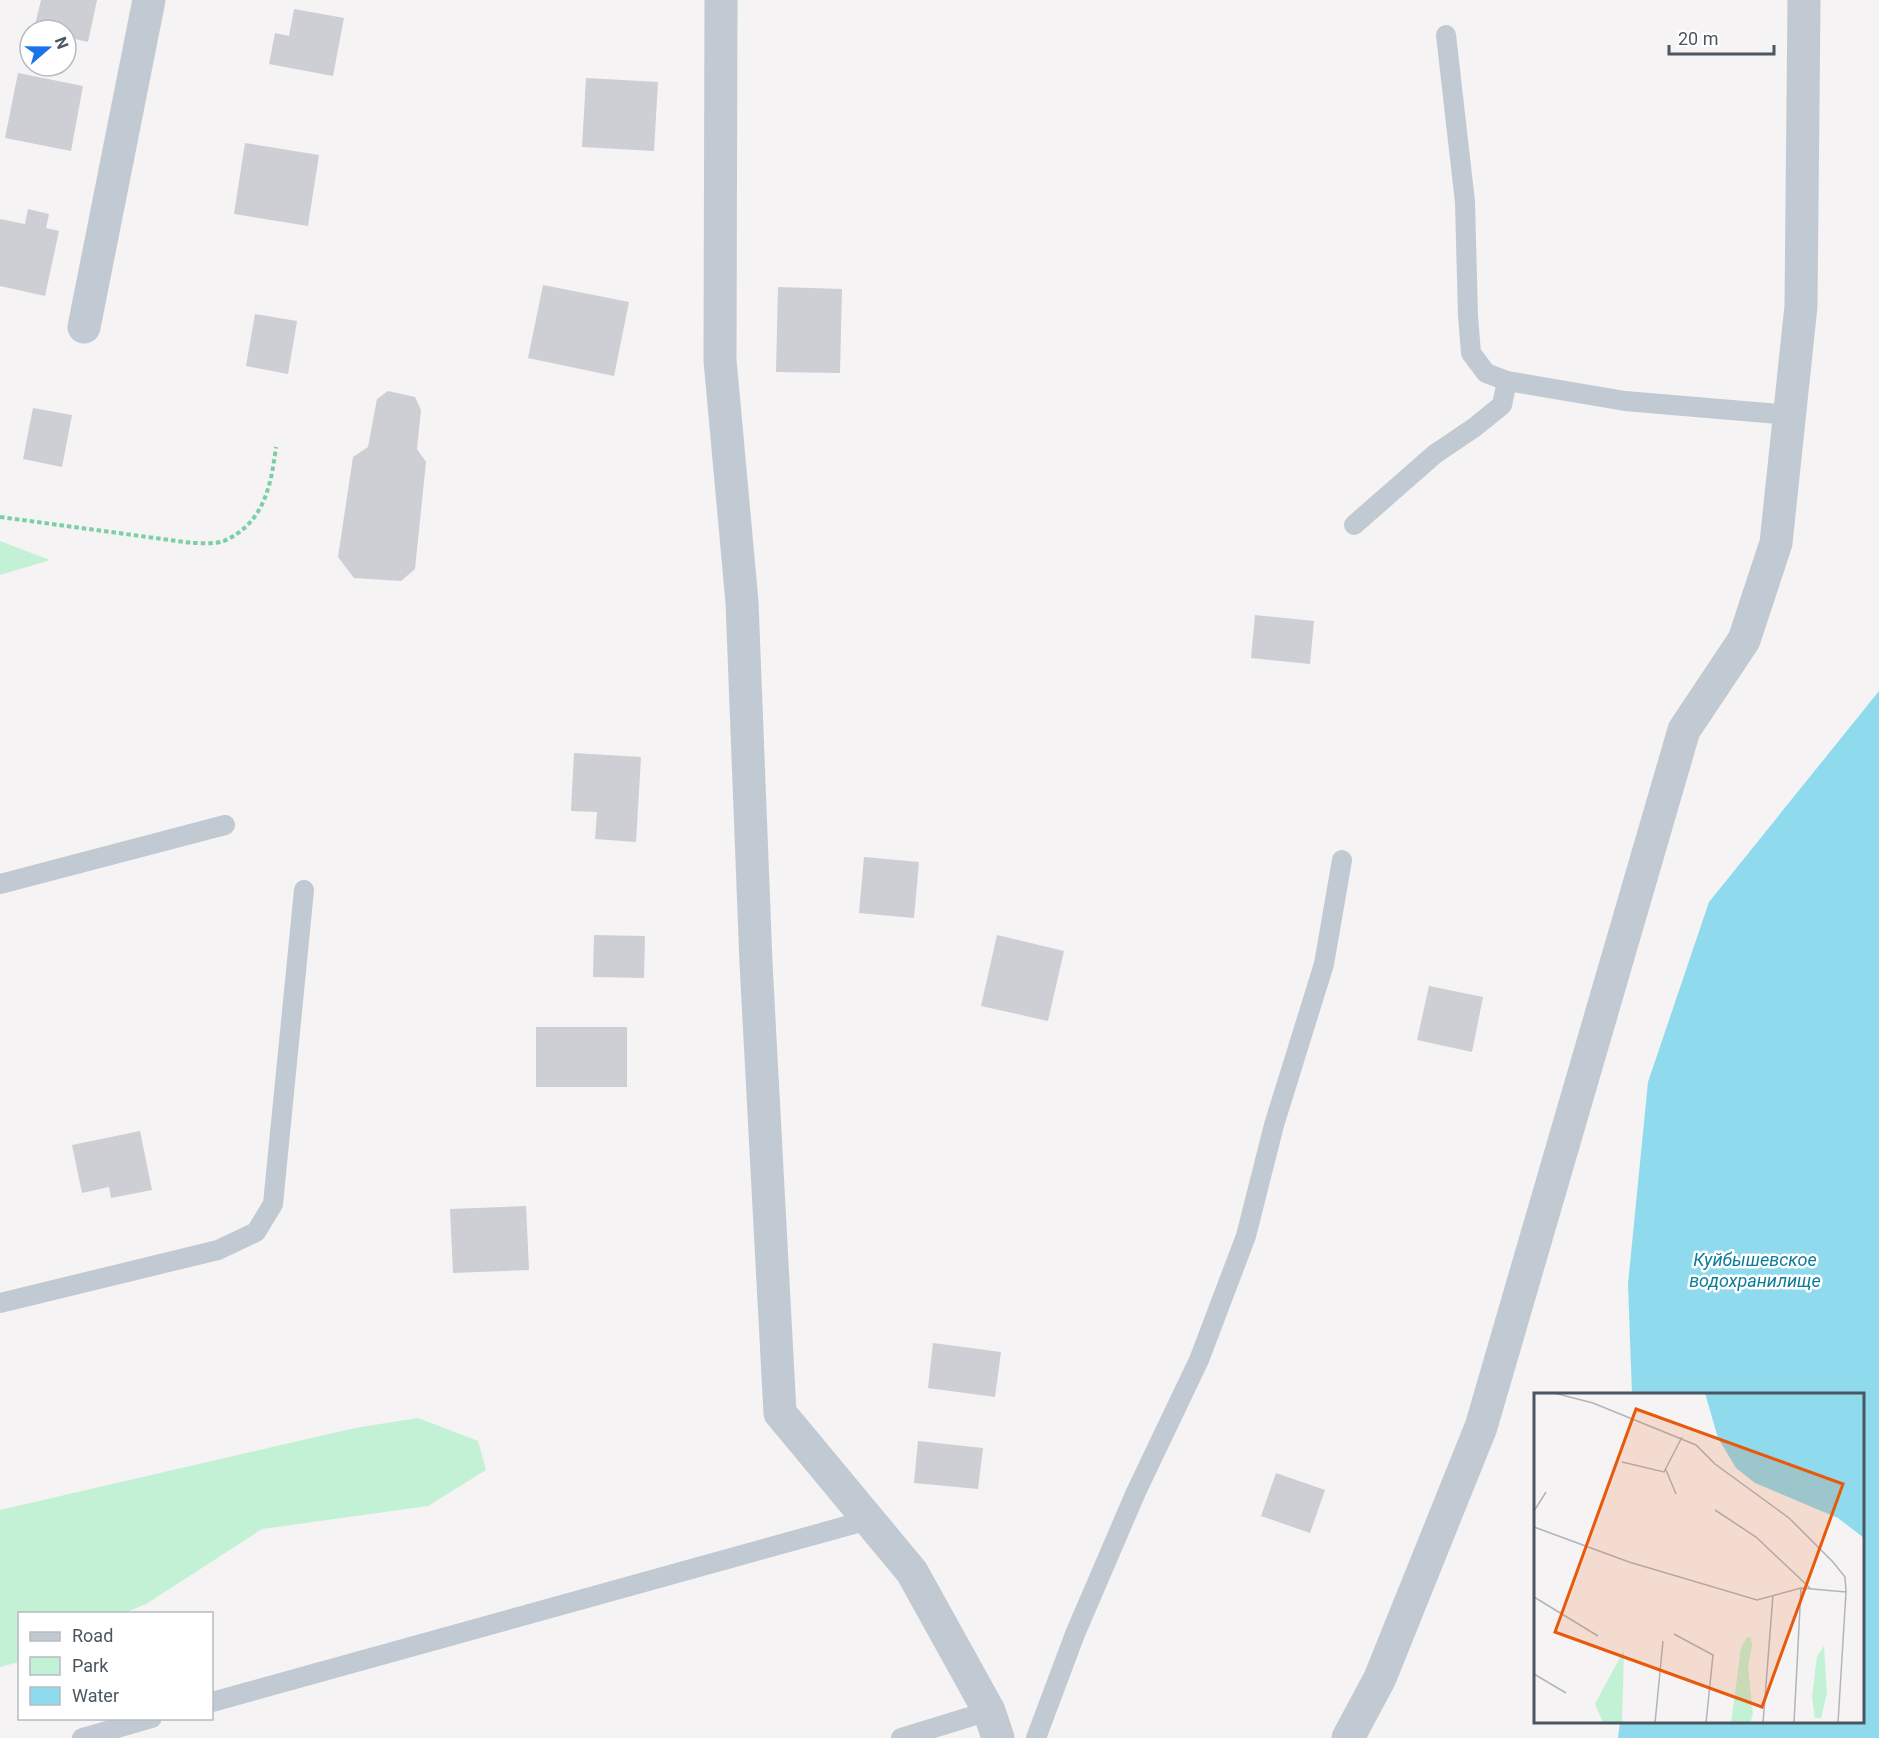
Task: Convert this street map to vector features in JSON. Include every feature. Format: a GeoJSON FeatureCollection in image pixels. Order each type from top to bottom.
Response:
{"type":"FeatureCollection","features":[{"type":"Feature","properties":{"kind":"street"},"geometry":{"type":"LineString","coordinates":[[84,327],[149,0]]}},
{"type":"Feature","properties":{"kind":"street"},"geometry":{"type":"LineString","coordinates":[[721,0],[720,360],[742,602],[756,963],[780,1413],[912,1572],[994,1725]]}},
{"type":"Feature","properties":{"kind":"street"},"geometry":{"type":"LineString","coordinates":[[1348,1738],[1380,1678],[1481,1427],[1684,730],[1744,640],[1776,543],[1801,306],[1804,0]]}},
{"type":"Feature","properties":{"kind":"lane"},"geometry":{"type":"LineString","coordinates":[[1446,35],[1465,201],[1467,316],[1471,353],[1486,373],[1507,381],[1625,401],[1790,415]]}},
{"type":"Feature","properties":{"kind":"lane"},"geometry":{"type":"LineString","coordinates":[[1354,525],[1435,454],[1475,427],[1502,405],[1507,381]]}},
{"type":"Feature","properties":{"kind":"lane"},"geometry":{"type":"LineString","coordinates":[[0,884],[225,825]]}},
{"type":"Feature","properties":{"kind":"lane"},"geometry":{"type":"LineString","coordinates":[[1035,1738],[1075,1634],[1136,1492],[1199,1360],[1246,1236],[1274,1125],[1324,964],[1342,860]]}},
{"type":"Feature","properties":{"kind":"lane"},"geometry":{"type":"LineString","coordinates":[[0,1303],[218,1250],[256,1232],[273,1204],[304,890]]}},
{"type":"Feature","properties":{"kind":"lane"},"geometry":{"type":"LineString","coordinates":[[213,1702],[868,1520]]}},
{"type":"Feature","properties":{"kind":"lane"},"geometry":{"type":"LineString","coordinates":[[82,1738],[148,1720]]}},
{"type":"Feature","properties":{"kind":"lane"},"geometry":{"type":"LineString","coordinates":[[901,1738],[994,1725]]}},
{"type":"Feature","properties":{"kind":"path"},"geometry":{"type":"LineString","coordinates":[[0,517],[192,543],[223,542],[255,519],[271,485],[276,447]]}},
{"type":"Feature","properties":{"kind":"green space"},"geometry":{"type":"Polygon","coordinates":[[[0,541],[50,560],[0,575],[0,541]]]}},
{"type":"Feature","properties":{"kind":"green space"},"geometry":{"type":"Polygon","coordinates":[[[418,1418],[478,1441],[486,1470],[428,1506],[262,1529],[146,1604],[126,1612],[18,1612],[18,1662],[0,1667],[0,1510],[355,1428],[418,1418]]]}},
{"type":"Feature","properties":{"kind":"water","name":"Куйбышевское водохранилище"},"geometry":{"type":"Polygon","coordinates":[[[1879,691],[1879,1738],[1618,1738],[1620,1723],[1864,1723],[1864,1393],[1632,1393],[1628,1284],[1648,1082],[1709,902],[1879,691]]]}},
{"type":"Feature","properties":{"kind":"building"},"geometry":{"type":"Polygon","coordinates":[[[41,0],[97,0],[88,42],[78,40],[78,18],[37,18],[41,0]]]}},
{"type":"Feature","properties":{"kind":"building"},"geometry":{"type":"Polygon","coordinates":[[[294,9],[344,18],[333,76],[269,64],[275,33],[289,36],[294,9]]]}},
{"type":"Feature","properties":{"kind":"building"},"geometry":{"type":"Polygon","coordinates":[[[18,73],[18,78],[43,78],[83,86],[71,151],[5,138],[18,73]]]}},
{"type":"Feature","properties":{"kind":"building"},"geometry":{"type":"Polygon","coordinates":[[[586,78],[658,82],[654,151],[582,147],[586,78]]]}},
{"type":"Feature","properties":{"kind":"building"},"geometry":{"type":"Polygon","coordinates":[[[245,143],[319,155],[308,226],[234,214],[245,143]]]}},
{"type":"Feature","properties":{"kind":"building"},"geometry":{"type":"Polygon","coordinates":[[[28,209],[49,214],[46,228],[59,231],[45,296],[0,286],[0,219],[25,224],[28,209]]]}},
{"type":"Feature","properties":{"kind":"building"},"geometry":{"type":"Polygon","coordinates":[[[543,285],[629,302],[614,376],[528,358],[543,285]]]}},
{"type":"Feature","properties":{"kind":"building"},"geometry":{"type":"Polygon","coordinates":[[[778,287],[842,289],[840,373],[776,372],[778,287]]]}},
{"type":"Feature","properties":{"kind":"building"},"geometry":{"type":"Polygon","coordinates":[[[255,314],[297,321],[288,374],[246,366],[255,314]]]}},
{"type":"Feature","properties":{"kind":"building"},"geometry":{"type":"Polygon","coordinates":[[[388,391],[415,397],[421,410],[417,449],[426,462],[415,569],[401,581],[354,578],[338,557],[353,457],[368,447],[377,399],[388,391]]]}},
{"type":"Feature","properties":{"kind":"building"},"geometry":{"type":"Polygon","coordinates":[[[33,408],[72,415],[62,467],[23,459],[33,408]]]}},
{"type":"Feature","properties":{"kind":"building"},"geometry":{"type":"Polygon","coordinates":[[[1255,615],[1314,621],[1310,664],[1251,658],[1255,615]]]}},
{"type":"Feature","properties":{"kind":"building"},"geometry":{"type":"Polygon","coordinates":[[[574,753],[641,757],[636,842],[595,839],[597,812],[571,811],[574,753]]]}},
{"type":"Feature","properties":{"kind":"building"},"geometry":{"type":"Polygon","coordinates":[[[864,857],[919,862],[914,918],[859,913],[864,857]]]}},
{"type":"Feature","properties":{"kind":"building"},"geometry":{"type":"Polygon","coordinates":[[[594,935],[645,936],[644,978],[593,977],[594,935]]]}},
{"type":"Feature","properties":{"kind":"building"},"geometry":{"type":"Polygon","coordinates":[[[997,935],[1064,951],[1048,1021],[981,1006],[997,935]]]}},
{"type":"Feature","properties":{"kind":"building"},"geometry":{"type":"Polygon","coordinates":[[[1429,986],[1483,997],[1472,1052],[1417,1040],[1429,986]]]}},
{"type":"Feature","properties":{"kind":"building"},"geometry":{"type":"Polygon","coordinates":[[[536,1027],[627,1027],[627,1087],[536,1087],[536,1027]]]}},
{"type":"Feature","properties":{"kind":"building"},"geometry":{"type":"Polygon","coordinates":[[[140,1131],[152,1190],[111,1198],[109,1187],[82,1193],[72,1145],[140,1131]]]}},
{"type":"Feature","properties":{"kind":"building"},"geometry":{"type":"Polygon","coordinates":[[[526,1206],[529,1270],[453,1273],[450,1209],[526,1206]]]}},
{"type":"Feature","properties":{"kind":"building"},"geometry":{"type":"Polygon","coordinates":[[[933,1343],[1001,1352],[995,1397],[928,1388],[933,1343]]]}},
{"type":"Feature","properties":{"kind":"building"},"geometry":{"type":"Polygon","coordinates":[[[918,1441],[983,1448],[978,1489],[914,1483],[918,1441]]]}},
{"type":"Feature","properties":{"kind":"building"},"geometry":{"type":"Polygon","coordinates":[[[1276,1473],[1325,1490],[1310,1533],[1261,1516],[1276,1473]]]}}]}
